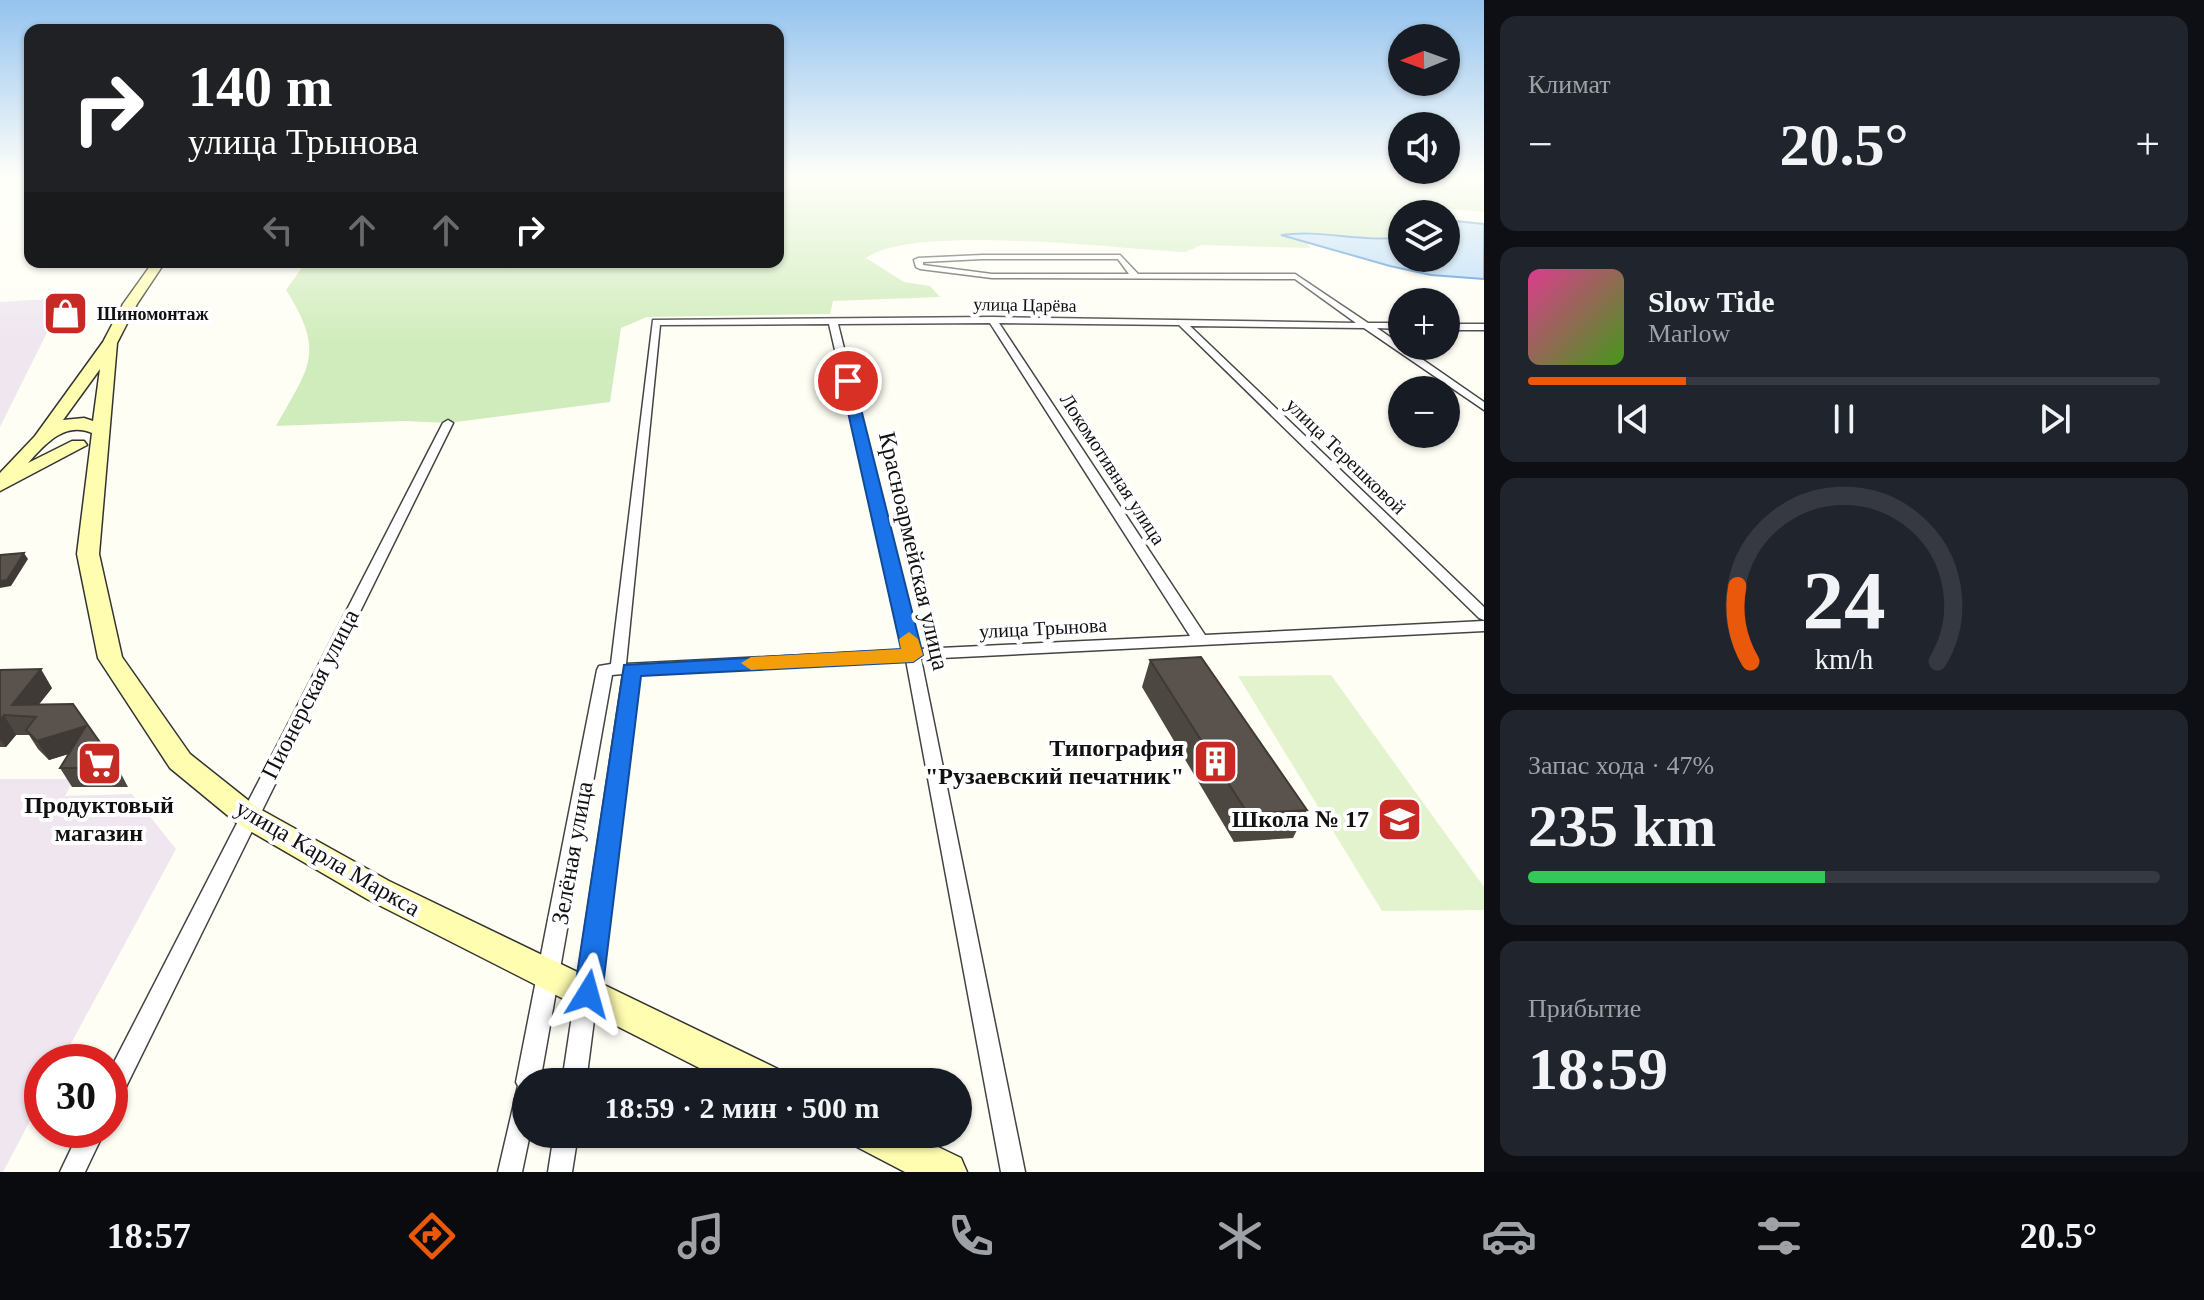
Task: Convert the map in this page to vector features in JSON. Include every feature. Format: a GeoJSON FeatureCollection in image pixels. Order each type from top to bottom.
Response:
{"type":"FeatureCollection","features":[{"type":"Feature","properties":{"kind":"street"},"geometry":{"type":"LineString","coordinates":[[1135,276],[1120,257],[918,260],[920,267],[992,276],[1296,277],[1484,407]]}},
{"type":"Feature","properties":{"kind":"street"},"geometry":{"type":"LineString","coordinates":[[0,485],[55,445],[135,295],[155,268]]}},
{"type":"Feature","properties":{"kind":"street","name":"улица Царёва"},"geometry":{"type":"LineString","coordinates":[[655,330],[656,322],[673,320],[993,320],[1388,326]]}},
{"type":"Feature","properties":{"kind":"street","name":"Красноармейская улица"},"geometry":{"type":"LineString","coordinates":[[833,320],[913,655],[1013,1172]]}},
{"type":"Feature","properties":{"kind":"street","name":"Локомотивная улица"},"geometry":{"type":"LineString","coordinates":[[993,320],[1200,639]]}},
{"type":"Feature","properties":{"kind":"street","name":"улица Терешковой"},"geometry":{"type":"LineString","coordinates":[[1182,323],[1484,615]]}},
{"type":"Feature","properties":{"kind":"street"},"geometry":{"type":"LineString","coordinates":[[1460,327],[1484,327]]}},
{"type":"Feature","properties":{"kind":"street","name":"Зелёная улица"},"geometry":{"type":"LineString","coordinates":[[576,1068],[588,994],[618,670],[655,330]]}},
{"type":"Feature","properties":{"kind":"street","name":"улица Карла Маркса"},"geometry":{"type":"LineString","coordinates":[[110,343],[88,554],[110,658],[180,761],[248,816],[378,890],[737,1068]]}},
{"type":"Feature","properties":{"kind":"street","name":"Пионерская улица"},"geometry":{"type":"LineString","coordinates":[[128,1059],[448,423]]}},
{"type":"Feature","properties":{"kind":"street"},"geometry":{"type":"LineString","coordinates":[[55,445],[57,429],[76,425],[93,426],[99,431]]}},
{"type":"Feature","properties":{"kind":"street"},"geometry":{"type":"LineString","coordinates":[[0,485],[55,445],[99,431]]}},
{"type":"Feature","properties":{"kind":"street"},"geometry":{"type":"LineString","coordinates":[[55,445],[87,460],[95,471]]}},
{"type":"Feature","properties":{"kind":"street","name":"улица Трынова"},"geometry":{"type":"LineString","coordinates":[[618,670],[1484,626]]}},
{"type":"Feature","properties":{"kind":"street","name":"Зелёная улица"},"geometry":{"type":"LineString","coordinates":[[531,1068],[618,670]]}},
{"type":"Feature","properties":{"kind":"street"},"geometry":{"type":"LineString","coordinates":[[72,1172],[84,1148]]}},
{"type":"Feature","properties":{"kind":"street"},"geometry":{"type":"LineString","coordinates":[[510,1172],[515,1148]]}},
{"type":"Feature","properties":{"kind":"street"},"geometry":{"type":"LineString","coordinates":[[560,1172],[564,1148]]}},
{"type":"Feature","properties":{"kind":"street"},"geometry":{"type":"LineString","coordinates":[[898,1148],[947,1172]]}},
{"type":"Feature","properties":{"kind":"shaded area"},"geometry":{"type":"Polygon","coordinates":[[[64,298],[0,427],[0,302],[64,298]]]}},
{"type":"Feature","properties":{"kind":"shaded area"},"geometry":{"type":"Polygon","coordinates":[[[0,779],[74,779],[65,796],[132,794],[176,849],[71,1044],[24,1044],[24,1132],[3,1172],[0,1172],[0,779]]]}},
{"type":"Feature","properties":{"kind":"green space"},"geometry":{"type":"Polygon","coordinates":[[[784,232],[1388,232],[1388,236],[1377,240],[1283,235],[1308,244],[1310,248],[1202,245],[1185,252],[1068,243],[971,240],[891,248],[866,258],[904,282],[930,286],[940,297],[833,301],[830,314],[647,317],[621,328],[610,402],[448,423],[404,421],[276,426],[297,389],[308,360],[306,330],[286,290],[302,268],[784,268],[784,232]]]}},
{"type":"Feature","properties":{"kind":"green space"},"geometry":{"type":"Polygon","coordinates":[[[1331,675],[1484,887],[1484,910],[1382,911],[1238,676],[1331,675]]]}},
{"type":"Feature","properties":{"kind":"water"},"geometry":{"type":"Polygon","coordinates":[[[1460,232],[1484,232],[1484,279],[1417,272],[1460,272],[1460,232]]]}},
{"type":"Feature","properties":{"kind":"water"},"geometry":{"type":"Polygon","coordinates":[[[1311,234],[1387,238],[1388,265],[1281,235],[1311,234]]]}},
{"type":"Feature","properties":{"kind":"building"},"geometry":{"type":"Polygon","coordinates":[[[24,553],[7,580],[0,581],[0,555],[24,553]]]}},
{"type":"Feature","properties":{"kind":"building"},"geometry":{"type":"Polygon","coordinates":[[[1201,657],[1307,810],[1248,814],[1150,660],[1201,657]]]}},
{"type":"Feature","properties":{"kind":"building"},"geometry":{"type":"Polygon","coordinates":[[[41,669],[12,705],[73,704],[118,768],[60,768],[86,726],[37,741],[26,730],[36,717],[4,715],[0,720],[0,670],[41,669]]]}},
{"type":"Feature","properties":{"kind":"slow traffic"},"geometry":{"type":"LineString","coordinates":[[751,663],[913,655],[909,639]]}},
{"type":"Feature","properties":{"kind":"place","name":"Шиномонтаж"},"geometry":{"type":"Point","coordinates":[66,314]}},
{"type":"Feature","properties":{"kind":"place","name":"Типография \"Рузаевский печатник\""},"geometry":{"type":"Point","coordinates":[1215,762]}},
{"type":"Feature","properties":{"kind":"place","name":"Продуктовый магазин"},"geometry":{"type":"Point","coordinates":[99,763]}},
{"type":"Feature","properties":{"kind":"place","name":"Школа № 17"},"geometry":{"type":"Point","coordinates":[1400,819]}},
{"type":"Feature","properties":{"kind":"route"},"geometry":{"type":"LineString","coordinates":[[588,994],[632,669],[913,655],[848,381]]}}]}
